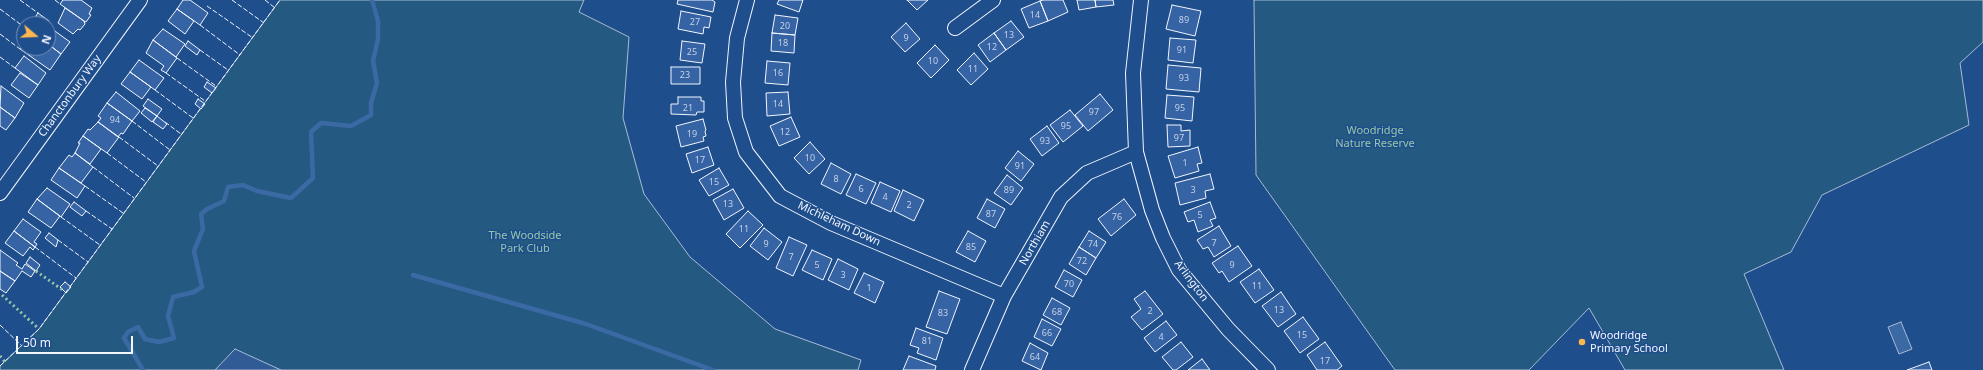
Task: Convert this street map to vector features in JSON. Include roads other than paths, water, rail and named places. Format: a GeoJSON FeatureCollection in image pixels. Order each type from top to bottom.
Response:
{"type":"FeatureCollection","features":[{"type":"Feature","properties":{"kind":"street","name":"Chanctonbury Way"},"geometry":{"type":"LineString","coordinates":[[0,193],[140,0]]}},
{"type":"Feature","properties":{"kind":"street","name":"Michleham Down"},"geometry":{"type":"LineString","coordinates":[[747,0],[737,45],[733,82],[735,118],[746,152],[780,196],[831,223],[1004,296]]}},
{"type":"Feature","properties":{"kind":"street"},"geometry":{"type":"LineString","coordinates":[[955,28],[993,0]]}},
{"type":"Feature","properties":{"kind":"street"},"geometry":{"type":"LineString","coordinates":[[1136,152],[1133,73],[1141,0]]}},
{"type":"Feature","properties":{"kind":"street","name":"Northiam"},"geometry":{"type":"LineString","coordinates":[[972,370],[1004,296],[1062,197],[1087,173],[1136,152]]}},
{"type":"Feature","properties":{"kind":"street","name":"Arlington"},"geometry":{"type":"LineString","coordinates":[[1136,152],[1152,210],[1163,238],[1180,270],[1228,328],[1268,370]]}},
{"type":"Feature","properties":{"kind":"waterway"},"geometry":{"type":"LineString","coordinates":[[143,370],[124,338],[128,332],[138,327],[145,339],[159,342],[174,338],[168,316],[173,297],[194,292],[202,287],[194,251],[203,229],[201,214],[207,209],[224,201],[228,187],[243,185],[257,191],[291,198],[313,178],[311,132],[321,123],[351,126],[371,115],[371,103],[377,83],[373,61],[378,39],[378,21],[372,0]]}},
{"type":"Feature","properties":{"kind":"waterway"},"geometry":{"type":"LineString","coordinates":[[413,275],[586,324],[713,370]]}},
{"type":"Feature","properties":{"kind":"place","name":"Woodridge Primary School"},"geometry":{"type":"Point","coordinates":[1582,342]}},
{"type":"Feature","properties":{"kind":"park label","name":"Woodridge Nature Reserve"},"geometry":{"type":"Point","coordinates":[1375,137]}},
{"type":"Feature","properties":{"kind":"park label","name":"The Woodside Park Club"},"geometry":{"type":"Point","coordinates":[525,242]}}]}
